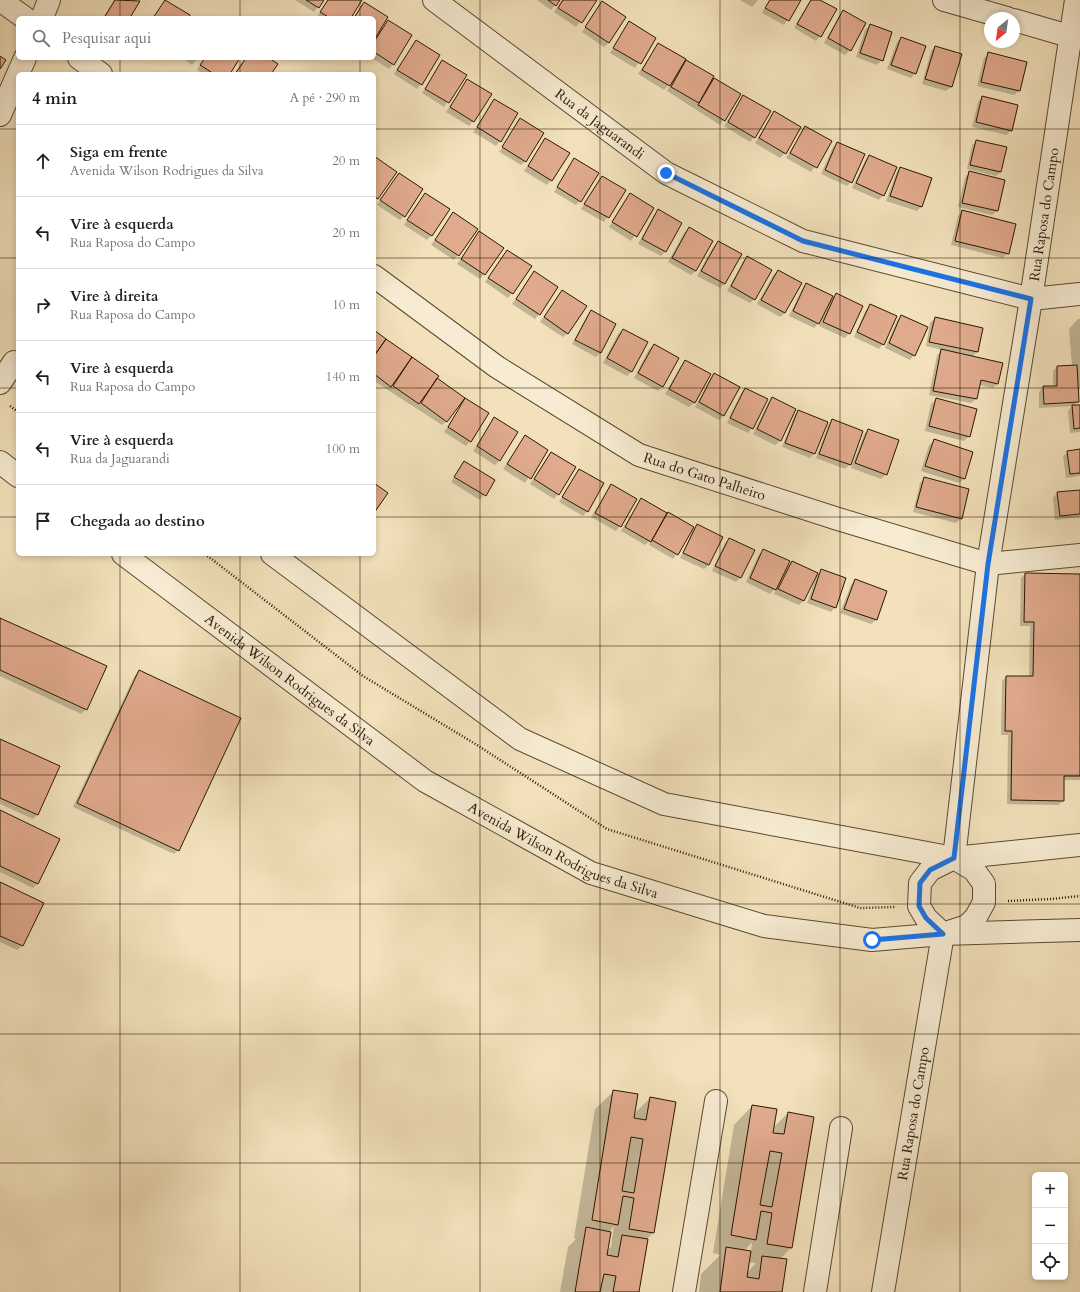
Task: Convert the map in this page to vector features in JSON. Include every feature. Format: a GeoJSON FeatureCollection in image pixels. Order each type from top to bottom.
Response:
{"type":"FeatureCollection","features":[{"type":"Feature","properties":{"kind":"street"},"geometry":{"type":"LineString","coordinates":[[0,0],[22,16]]}},
{"type":"Feature","properties":{"kind":"street"},"geometry":{"type":"LineString","coordinates":[[43,16],[49,0]]}},
{"type":"Feature","properties":{"kind":"street","name":"Rua da Jaguarandi"},"geometry":{"type":"LineString","coordinates":[[434,0],[666,173],[803,241],[1031,299],[1080,294]]}},
{"type":"Feature","properties":{"kind":"street"},"geometry":{"type":"LineString","coordinates":[[944,0],[986,12]]}},
{"type":"Feature","properties":{"kind":"street","name":"Rua Raposa do Campo"},"geometry":{"type":"LineString","coordinates":[[954,858],[988,564],[1075,35],[1076,0]]}},
{"type":"Feature","properties":{"kind":"street"},"geometry":{"type":"LineString","coordinates":[[1020,21],[1075,35]]}},
{"type":"Feature","properties":{"kind":"street"},"geometry":{"type":"LineString","coordinates":[[19,72],[24,60]]}},
{"type":"Feature","properties":{"kind":"street"},"geometry":{"type":"LineString","coordinates":[[82,60],[98,72]]}},
{"type":"Feature","properties":{"kind":"street"},"geometry":{"type":"LineString","coordinates":[[0,115],[16,79]]}},
{"type":"Feature","properties":{"kind":"street","name":"Rua do Gato Palheiro"},"geometry":{"type":"LineString","coordinates":[[376,277],[497,367],[640,456],[988,564],[1080,555]]}},
{"type":"Feature","properties":{"kind":"street"},"geometry":{"type":"LineString","coordinates":[[0,383],[11,360]]}},
{"type":"Feature","properties":{"kind":"street"},"geometry":{"type":"LineString","coordinates":[[0,462],[16,474]]}},
{"type":"Feature","properties":{"kind":"street","name":"Avenida Wilson Rodrigues da Silva"},"geometry":{"type":"LineString","coordinates":[[126,556],[425,780],[591,873],[764,926],[872,940],[943,934],[1080,930]]}},
{"type":"Feature","properties":{"kind":"street"},"geometry":{"type":"LineString","coordinates":[[275,556],[520,739],[664,804],[954,858],[1080,845]]}},
{"type":"Feature","properties":{"kind":"street"},"geometry":{"type":"LineString","coordinates":[[954,858],[974,870],[984,884],[984,902],[976,917],[967,926],[943,934],[926,918],[919,906],[920,883],[930,870],[954,858]]}},
{"type":"Feature","properties":{"kind":"street","name":"Rua Raposa do Campo"},"geometry":{"type":"LineString","coordinates":[[883,1292],[943,934]]}},
{"type":"Feature","properties":{"kind":"street"},"geometry":{"type":"LineString","coordinates":[[684,1292],[716,1101]]}},
{"type":"Feature","properties":{"kind":"street"},"geometry":{"type":"LineString","coordinates":[[815,1292],[841,1128]]}},
{"type":"Feature","properties":{"kind":"building"},"geometry":{"type":"Polygon","coordinates":[[[115,0],[140,1],[131,16],[105,16],[115,0]]]}},
{"type":"Feature","properties":{"kind":"building"},"geometry":{"type":"Polygon","coordinates":[[[165,0],[190,15],[190,16],[154,16],[165,0]]]}},
{"type":"Feature","properties":{"kind":"building"},"geometry":{"type":"Polygon","coordinates":[[[306,0],[324,0],[319,8],[306,0]]]}},
{"type":"Feature","properties":{"kind":"building"},"geometry":{"type":"Polygon","coordinates":[[[328,0],[362,0],[352,16],[327,16],[320,12],[328,0]]]}},
{"type":"Feature","properties":{"kind":"building"},"geometry":{"type":"Polygon","coordinates":[[[548,0],[560,0],[556,6],[548,0]]]}},
{"type":"Feature","properties":{"kind":"building"},"geometry":{"type":"Polygon","coordinates":[[[563,0],[597,0],[582,23],[558,8],[563,0]]]}},
{"type":"Feature","properties":{"kind":"building"},"geometry":{"type":"Polygon","coordinates":[[[770,0],[801,0],[789,21],[765,8],[770,0]]]}},
{"type":"Feature","properties":{"kind":"building"},"geometry":{"type":"Polygon","coordinates":[[[811,0],[820,0],[837,9],[821,37],[797,24],[811,0]]]}},
{"type":"Feature","properties":{"kind":"building"},"geometry":{"type":"Polygon","coordinates":[[[602,1],[626,17],[609,43],[585,27],[602,1]]]}},
{"type":"Feature","properties":{"kind":"building"},"geometry":{"type":"Polygon","coordinates":[[[364,2],[388,17],[376,37],[376,16],[355,16],[364,2]]]}},
{"type":"Feature","properties":{"kind":"building"},"geometry":{"type":"Polygon","coordinates":[[[843,10],[866,23],[851,51],[828,38],[843,10]]]}},
{"type":"Feature","properties":{"kind":"building"},"geometry":{"type":"Polygon","coordinates":[[[388,20],[412,35],[394,65],[376,53],[376,39],[388,20]]]}},
{"type":"Feature","properties":{"kind":"building"},"geometry":{"type":"Polygon","coordinates":[[[629,21],[656,38],[641,64],[613,48],[629,21]]]}},
{"type":"Feature","properties":{"kind":"building"},"geometry":{"type":"Polygon","coordinates":[[[870,24],[892,32],[883,61],[860,53],[870,24]]]}},
{"type":"Feature","properties":{"kind":"building"},"geometry":{"type":"Polygon","coordinates":[[[901,37],[926,46],[916,74],[891,65],[901,37]]]}},
{"type":"Feature","properties":{"kind":"building"},"geometry":{"type":"Polygon","coordinates":[[[416,40],[440,55],[422,85],[397,70],[416,40]]]}},
{"type":"Feature","properties":{"kind":"building"},"geometry":{"type":"Polygon","coordinates":[[[658,43],[686,59],[670,86],[642,70],[658,43]]]}},
{"type":"Feature","properties":{"kind":"building"},"geometry":{"type":"Polygon","coordinates":[[[935,46],[962,54],[952,87],[925,79],[935,46]]]}},
{"type":"Feature","properties":{"kind":"building"},"geometry":{"type":"Polygon","coordinates":[[[988,52],[1027,62],[1020,91],[981,82],[988,52]]]}},
{"type":"Feature","properties":{"kind":"building"},"geometry":{"type":"Polygon","coordinates":[[[0,56],[6,60],[0,69],[0,56]]]}},
{"type":"Feature","properties":{"kind":"building"},"geometry":{"type":"Polygon","coordinates":[[[204,60],[239,60],[231,72],[211,72],[200,65],[204,60]]]}},
{"type":"Feature","properties":{"kind":"building"},"geometry":{"type":"Polygon","coordinates":[[[245,60],[272,60],[278,64],[272,72],[236,72],[245,60]]]}},
{"type":"Feature","properties":{"kind":"building"},"geometry":{"type":"Polygon","coordinates":[[[442,60],[467,75],[449,103],[425,89],[442,60]]]}},
{"type":"Feature","properties":{"kind":"building"},"geometry":{"type":"Polygon","coordinates":[[[686,60],[714,76],[699,103],[671,87],[686,60]]]}},
{"type":"Feature","properties":{"kind":"building"},"geometry":{"type":"Polygon","coordinates":[[[714,78],[741,94],[725,121],[698,105],[714,78]]]}},
{"type":"Feature","properties":{"kind":"building"},"geometry":{"type":"Polygon","coordinates":[[[467,79],[492,94],[474,122],[450,107],[467,79]]]}},
{"type":"Feature","properties":{"kind":"building"},"geometry":{"type":"Polygon","coordinates":[[[743,95],[771,111],[755,138],[728,122],[743,95]]]}},
{"type":"Feature","properties":{"kind":"building"},"geometry":{"type":"Polygon","coordinates":[[[982,96],[1018,105],[1012,131],[976,122],[982,96]]]}},
{"type":"Feature","properties":{"kind":"building"},"geometry":{"type":"Polygon","coordinates":[[[494,99],[518,113],[501,142],[477,127],[494,99]]]}},
{"type":"Feature","properties":{"kind":"building"},"geometry":{"type":"Polygon","coordinates":[[[774,111],[801,127],[786,154],[759,138],[774,111]]]}},
{"type":"Feature","properties":{"kind":"building"},"geometry":{"type":"Polygon","coordinates":[[[520,118],[544,133],[526,162],[502,147],[520,118]]]}},
{"type":"Feature","properties":{"kind":"building"},"geometry":{"type":"Polygon","coordinates":[[[805,126],[832,141],[817,168],[790,153],[805,126]]]}},
{"type":"Feature","properties":{"kind":"building"},"geometry":{"type":"Polygon","coordinates":[[[545,138],[570,153],[552,181],[528,166],[545,138]]]}},
{"type":"Feature","properties":{"kind":"building"},"geometry":{"type":"Polygon","coordinates":[[[976,140],[1007,147],[1001,172],[970,165],[976,140]]]}},
{"type":"Feature","properties":{"kind":"building"},"geometry":{"type":"Polygon","coordinates":[[[837,142],[865,154],[852,183],[825,170],[837,142]]]}},
{"type":"Feature","properties":{"kind":"building"},"geometry":{"type":"Polygon","coordinates":[[[869,155],[897,167],[884,196],[856,183],[869,155]]]}},
{"type":"Feature","properties":{"kind":"building"},"geometry":{"type":"Polygon","coordinates":[[[376,157],[397,172],[378,199],[376,198],[376,157]]]}},
{"type":"Feature","properties":{"kind":"building"},"geometry":{"type":"Polygon","coordinates":[[[574,158],[599,173],[581,202],[557,187],[574,158]]]}},
{"type":"Feature","properties":{"kind":"building"},"geometry":{"type":"Polygon","coordinates":[[[900,167],[932,178],[922,207],[890,196],[900,167]]]}},
{"type":"Feature","properties":{"kind":"building"},"geometry":{"type":"Polygon","coordinates":[[[969,171],[1005,180],[998,211],[962,203],[969,171]]]}},
{"type":"Feature","properties":{"kind":"building"},"geometry":{"type":"Polygon","coordinates":[[[399,173],[423,189],[405,217],[380,200],[399,173]]]}},
{"type":"Feature","properties":{"kind":"building"},"geometry":{"type":"Polygon","coordinates":[[[602,176],[626,190],[609,218],[584,204],[602,176]]]}},
{"type":"Feature","properties":{"kind":"building"},"geometry":{"type":"Polygon","coordinates":[[[425,193],[450,209],[432,236],[407,220],[425,193]]]}},
{"type":"Feature","properties":{"kind":"building"},"geometry":{"type":"Polygon","coordinates":[[[630,193],[654,208],[637,237],[612,222],[630,193]]]}},
{"type":"Feature","properties":{"kind":"building"},"geometry":{"type":"Polygon","coordinates":[[[658,209],[682,223],[666,252],[642,239],[658,209]]]}},
{"type":"Feature","properties":{"kind":"building"},"geometry":{"type":"Polygon","coordinates":[[[962,210],[1016,224],[1009,254],[955,241],[962,210]]]}},
{"type":"Feature","properties":{"kind":"building"},"geometry":{"type":"Polygon","coordinates":[[[453,212],[478,229],[459,256],[435,240],[453,212]]]}},
{"type":"Feature","properties":{"kind":"building"},"geometry":{"type":"Polygon","coordinates":[[[689,227],[713,241],[696,271],[672,258],[689,227]]]}},
{"type":"Feature","properties":{"kind":"building"},"geometry":{"type":"Polygon","coordinates":[[[479,231],[504,248],[485,275],[461,259],[479,231]]]}},
{"type":"Feature","properties":{"kind":"building"},"geometry":{"type":"Polygon","coordinates":[[[718,241],[742,254],[725,284],[701,271],[718,241]]]}},
{"type":"Feature","properties":{"kind":"building"},"geometry":{"type":"Polygon","coordinates":[[[507,250],[532,266],[513,294],[488,278],[507,250]]]}},
{"type":"Feature","properties":{"kind":"building"},"geometry":{"type":"Polygon","coordinates":[[[747,256],[772,270],[755,300],[731,286],[747,256]]]}},
{"type":"Feature","properties":{"kind":"building"},"geometry":{"type":"Polygon","coordinates":[[[778,270],[802,283],[785,313],[761,300],[778,270]]]}},
{"type":"Feature","properties":{"kind":"building"},"geometry":{"type":"Polygon","coordinates":[[[534,271],[558,287],[540,315],[516,299],[534,271]]]}},
{"type":"Feature","properties":{"kind":"building"},"geometry":{"type":"Polygon","coordinates":[[[806,283],[833,296],[819,324],[793,311],[806,283]]]}},
{"type":"Feature","properties":{"kind":"building"},"geometry":{"type":"Polygon","coordinates":[[[562,290],[587,306],[568,334],[544,317],[562,290]]]}},
{"type":"Feature","properties":{"kind":"building"},"geometry":{"type":"Polygon","coordinates":[[[836,293],[863,306],[850,334],[823,322],[836,293]]]}},
{"type":"Feature","properties":{"kind":"building"},"geometry":{"type":"Polygon","coordinates":[[[870,304],[897,316],[884,345],[857,332],[870,304]]]}},
{"type":"Feature","properties":{"kind":"building"},"geometry":{"type":"Polygon","coordinates":[[[591,310],[616,324],[601,353],[575,340],[591,310]]]}},
{"type":"Feature","properties":{"kind":"building"},"geometry":{"type":"Polygon","coordinates":[[[901,315],[928,327],[915,356],[889,343],[901,315]]]}},
{"type":"Feature","properties":{"kind":"building"},"geometry":{"type":"Polygon","coordinates":[[[935,317],[983,328],[978,352],[929,342],[935,317]]]}},
{"type":"Feature","properties":{"kind":"building"},"geometry":{"type":"Polygon","coordinates":[[[623,329],[648,342],[632,372],[607,358],[623,329]]]}},
{"type":"Feature","properties":{"kind":"building"},"geometry":{"type":"Polygon","coordinates":[[[376,332],[386,339],[376,353],[376,332]]]}},
{"type":"Feature","properties":{"kind":"building"},"geometry":{"type":"Polygon","coordinates":[[[386,339],[412,357],[391,387],[376,376],[376,353],[386,339]]]}},
{"type":"Feature","properties":{"kind":"building"},"geometry":{"type":"Polygon","coordinates":[[[654,344],[679,358],[663,387],[638,373],[654,344]]]}},
{"type":"Feature","properties":{"kind":"building"},"geometry":{"type":"Polygon","coordinates":[[[941,349],[1003,363],[998,384],[981,380],[977,399],[933,391],[941,349]]]}},
{"type":"Feature","properties":{"kind":"building"},"geometry":{"type":"Polygon","coordinates":[[[412,357],[439,376],[419,404],[393,386],[412,357]]]}},
{"type":"Feature","properties":{"kind":"building"},"geometry":{"type":"Polygon","coordinates":[[[685,360],[711,374],[695,403],[669,389],[685,360]]]}},
{"type":"Feature","properties":{"kind":"building"},"geometry":{"type":"Polygon","coordinates":[[[1077,365],[1079,402],[1044,404],[1043,386],[1057,386],[1057,366],[1077,365]]]}},
{"type":"Feature","properties":{"kind":"building"},"geometry":{"type":"Polygon","coordinates":[[[714,373],[740,387],[724,416],[699,402],[714,373]]]}},
{"type":"Feature","properties":{"kind":"building"},"geometry":{"type":"Polygon","coordinates":[[[437,378],[465,398],[447,422],[421,403],[437,378]]]}},
{"type":"Feature","properties":{"kind":"building"},"geometry":{"type":"Polygon","coordinates":[[[745,388],[768,399],[753,429],[730,418],[745,388]]]}},
{"type":"Feature","properties":{"kind":"building"},"geometry":{"type":"Polygon","coordinates":[[[772,397],[796,409],[781,441],[757,429],[772,397]]]}},
{"type":"Feature","properties":{"kind":"building"},"geometry":{"type":"Polygon","coordinates":[[[465,398],[489,413],[471,442],[448,427],[465,398]]]}},
{"type":"Feature","properties":{"kind":"building"},"geometry":{"type":"Polygon","coordinates":[[[936,398],[977,409],[970,437],[929,426],[936,398]]]}},
{"type":"Feature","properties":{"kind":"building"},"geometry":{"type":"Polygon","coordinates":[[[1072,405],[1080,405],[1080,428],[1074,429],[1072,405]]]}},
{"type":"Feature","properties":{"kind":"building"},"geometry":{"type":"Polygon","coordinates":[[[798,410],[828,422],[815,454],[785,443],[798,410]]]}},
{"type":"Feature","properties":{"kind":"building"},"geometry":{"type":"Polygon","coordinates":[[[494,417],[518,432],[500,461],[477,446],[494,417]]]}},
{"type":"Feature","properties":{"kind":"building"},"geometry":{"type":"Polygon","coordinates":[[[832,419],[863,431],[851,465],[819,454],[832,419]]]}},
{"type":"Feature","properties":{"kind":"building"},"geometry":{"type":"Polygon","coordinates":[[[868,429],[899,440],[887,475],[855,463],[868,429]]]}},
{"type":"Feature","properties":{"kind":"building"},"geometry":{"type":"Polygon","coordinates":[[[525,435],[548,450],[531,479],[507,464],[525,435]]]}},
{"type":"Feature","properties":{"kind":"building"},"geometry":{"type":"Polygon","coordinates":[[[934,439],[973,452],[965,479],[925,466],[934,439]]]}},
{"type":"Feature","properties":{"kind":"building"},"geometry":{"type":"Polygon","coordinates":[[[1080,449],[1080,473],[1070,474],[1067,451],[1080,449]]]}},
{"type":"Feature","properties":{"kind":"building"},"geometry":{"type":"Polygon","coordinates":[[[551,452],[576,467],[559,495],[534,479],[551,452]]]}},
{"type":"Feature","properties":{"kind":"building"},"geometry":{"type":"Polygon","coordinates":[[[464,461],[495,480],[486,496],[454,477],[464,461]]]}},
{"type":"Feature","properties":{"kind":"building"},"geometry":{"type":"Polygon","coordinates":[[[579,469],[604,483],[588,512],[562,497],[579,469]]]}},
{"type":"Feature","properties":{"kind":"building"},"geometry":{"type":"Polygon","coordinates":[[[924,477],[969,489],[962,519],[916,507],[924,477]]]}},
{"type":"Feature","properties":{"kind":"building"},"geometry":{"type":"Polygon","coordinates":[[[376,484],[388,493],[376,510],[376,484]]]}},
{"type":"Feature","properties":{"kind":"building"},"geometry":{"type":"Polygon","coordinates":[[[611,484],[637,499],[621,527],[595,513],[611,484]]]}},
{"type":"Feature","properties":{"kind":"building"},"geometry":{"type":"Polygon","coordinates":[[[1080,490],[1080,514],[1060,516],[1057,492],[1080,490]]]}},
{"type":"Feature","properties":{"kind":"building"},"geometry":{"type":"Polygon","coordinates":[[[641,498],[667,513],[651,542],[625,527],[641,498]]]}},
{"type":"Feature","properties":{"kind":"building"},"geometry":{"type":"Polygon","coordinates":[[[668,512],[694,527],[678,555],[652,540],[668,512]]]}},
{"type":"Feature","properties":{"kind":"building"},"geometry":{"type":"Polygon","coordinates":[[[697,524],[723,537],[709,565],[683,553],[697,524]]]}},
{"type":"Feature","properties":{"kind":"building"},"geometry":{"type":"Polygon","coordinates":[[[729,538],[755,550],[741,578],[715,566],[729,538]]]}},
{"type":"Feature","properties":{"kind":"building"},"geometry":{"type":"Polygon","coordinates":[[[763,549],[790,561],[776,590],[750,578],[763,549]]]}},
{"type":"Feature","properties":{"kind":"building"},"geometry":{"type":"Polygon","coordinates":[[[792,561],[818,573],[804,601],[778,589],[792,561]]]}},
{"type":"Feature","properties":{"kind":"building"},"geometry":{"type":"Polygon","coordinates":[[[821,569],[846,578],[836,608],[811,599],[821,569]]]}},
{"type":"Feature","properties":{"kind":"building"},"geometry":{"type":"Polygon","coordinates":[[[1025,573],[1080,574],[1080,776],[1064,776],[1064,801],[1011,800],[1012,731],[1005,731],[1006,676],[1033,676],[1034,622],[1024,622],[1025,573]]]}},
{"type":"Feature","properties":{"kind":"building"},"geometry":{"type":"Polygon","coordinates":[[[855,579],[887,591],[877,620],[844,609],[855,579]]]}},
{"type":"Feature","properties":{"kind":"building"},"geometry":{"type":"Polygon","coordinates":[[[0,618],[107,666],[87,710],[0,670],[0,618]]]}},
{"type":"Feature","properties":{"kind":"building"},"geometry":{"type":"Polygon","coordinates":[[[139,670],[241,718],[179,851],[77,803],[139,670]]]}},
{"type":"Feature","properties":{"kind":"building"},"geometry":{"type":"Polygon","coordinates":[[[0,739],[60,766],[38,815],[0,798],[0,739]]]}},
{"type":"Feature","properties":{"kind":"building"},"geometry":{"type":"Polygon","coordinates":[[[0,810],[60,839],[38,884],[0,866],[0,810]]]}},
{"type":"Feature","properties":{"kind":"building"},"geometry":{"type":"Polygon","coordinates":[[[0,882],[44,903],[23,946],[0,936],[0,882]]]}},
{"type":"Feature","properties":{"kind":"building"},"geometry":{"type":"Polygon","coordinates":[[[613,1090],[638,1094],[634,1118],[646,1120],[650,1097],[676,1102],[654,1233],[629,1229],[634,1198],[623,1196],[618,1225],[592,1220],[613,1090]],[[631,1137],[622,1191],[634,1193],[643,1139],[631,1137]]]}},
{"type":"Feature","properties":{"kind":"building"},"geometry":{"type":"Polygon","coordinates":[[[752,1105],[777,1109],[773,1133],[784,1134],[788,1112],[814,1117],[792,1248],[767,1244],[772,1213],[761,1211],[756,1240],[731,1235],[752,1105]],[[770,1151],[760,1205],[772,1207],[782,1153],[770,1151]]]}},
{"type":"Feature","properties":{"kind":"building"},"geometry":{"type":"Polygon","coordinates":[[[586,1227],[611,1232],[607,1255],[618,1257],[622,1235],[648,1239],[639,1292],[613,1292],[616,1276],[604,1274],[600,1292],[575,1292],[586,1227]]]}},
{"type":"Feature","properties":{"kind":"building"},"geometry":{"type":"Polygon","coordinates":[[[726,1247],[751,1251],[747,1277],[759,1279],[762,1256],[787,1259],[782,1292],[720,1292],[726,1247]]]}},
{"type":"Feature","properties":{"kind":"route"},"geometry":{"type":"LineString","coordinates":[[666,173],[803,241],[1031,299],[988,564],[954,858],[930,870],[920,883],[919,906],[926,918],[943,934],[872,940]]}}]}
